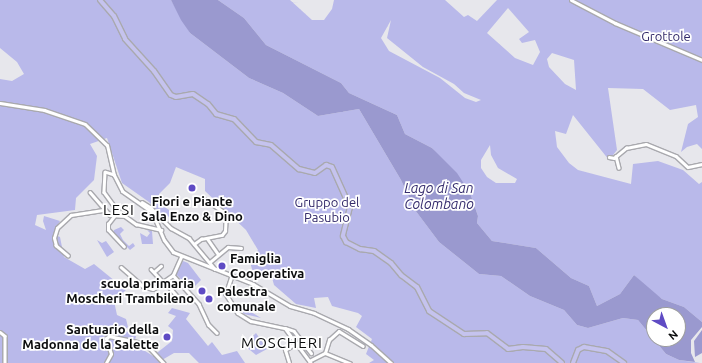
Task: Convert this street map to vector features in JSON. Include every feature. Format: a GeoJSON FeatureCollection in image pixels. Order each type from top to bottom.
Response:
{"type":"FeatureCollection","features":[{"type":"Feature","properties":{"kind":"main road"},"geometry":{"type":"LineString","coordinates":[[100,0],[114,16],[129,44],[154,71],[171,95],[176,97],[193,94],[208,104],[216,114],[234,119],[256,142],[271,145],[299,169],[315,173],[326,165],[332,167],[350,207],[343,236],[346,242],[360,250],[374,251],[391,263],[401,275],[417,287],[429,312],[464,334],[487,333],[508,349],[523,347],[546,349],[562,363]]}},
{"type":"Feature","properties":{"kind":"main road"},"geometry":{"type":"LineString","coordinates":[[573,363],[578,350],[584,347],[607,351],[624,363]]}},
{"type":"Feature","properties":{"kind":"street"},"geometry":{"type":"LineString","coordinates":[[571,0],[615,23],[702,60]]}},
{"type":"Feature","properties":{"kind":"street"},"geometry":{"type":"LineString","coordinates":[[0,103],[44,110],[84,124],[107,145],[114,175],[122,191],[142,202],[194,244],[215,267],[214,269]]}},
{"type":"Feature","properties":{"kind":"street"},"geometry":{"type":"LineString","coordinates":[[609,157],[616,156],[626,148],[646,144],[661,148],[688,167],[702,164]]}},
{"type":"Feature","properties":{"kind":"street"},"geometry":{"type":"LineString","coordinates":[[616,156],[619,168]]}},
{"type":"Feature","properties":{"kind":"street"},"geometry":{"type":"LineString","coordinates":[[114,175],[105,172],[104,192],[118,211],[136,224],[161,230]]}},
{"type":"Feature","properties":{"kind":"street"},"geometry":{"type":"LineString","coordinates":[[90,192],[103,210],[114,216],[125,216]]}},
{"type":"Feature","properties":{"kind":"street"},"geometry":{"type":"LineString","coordinates":[[194,244],[224,233],[226,216],[205,200]]}},
{"type":"Feature","properties":{"kind":"street"},"geometry":{"type":"LineString","coordinates":[[142,202],[152,212],[168,247],[181,257],[253,284],[290,306],[314,313],[348,329],[371,344],[391,363]]}},
{"type":"Feature","properties":{"kind":"street"},"geometry":{"type":"LineString","coordinates":[[68,256],[56,246],[54,238],[57,228],[71,215],[103,210]]}},
{"type":"Feature","properties":{"kind":"street"},"geometry":{"type":"LineString","coordinates":[[118,211],[114,216],[108,230],[124,247]]}},
{"type":"Feature","properties":{"kind":"street"},"geometry":{"type":"LineString","coordinates":[[207,238],[218,254]]}},
{"type":"Feature","properties":{"kind":"street"},"geometry":{"type":"LineString","coordinates":[[210,262],[218,254],[231,246],[240,248]]}},
{"type":"Feature","properties":{"kind":"street"},"geometry":{"type":"LineString","coordinates":[[121,267],[149,289],[156,289],[172,275],[181,257]]}},
{"type":"Feature","properties":{"kind":"street"},"geometry":{"type":"LineString","coordinates":[[154,272],[161,266]]}},
{"type":"Feature","properties":{"kind":"street"},"geometry":{"type":"LineString","coordinates":[[151,268],[179,298]]}},
{"type":"Feature","properties":{"kind":"street"},"geometry":{"type":"LineString","coordinates":[[172,275],[199,304],[209,325],[217,333]]}},
{"type":"Feature","properties":{"kind":"street"},"geometry":{"type":"LineString","coordinates":[[232,276],[226,294],[238,312],[251,321],[294,331],[311,353]]}},
{"type":"Feature","properties":{"kind":"street"},"geometry":{"type":"LineString","coordinates":[[285,328],[310,362],[325,353],[329,340],[339,331],[363,346]]}},
{"type":"Feature","properties":{"kind":"street"},"geometry":{"type":"LineString","coordinates":[[0,332],[6,336],[5,363]]}},
{"type":"Feature","properties":{"kind":"street"},"geometry":{"type":"LineString","coordinates":[[106,363],[111,354],[106,339],[109,336],[146,344],[164,363]]}},
{"type":"Feature","properties":{"kind":"street"},"geometry":{"type":"LineString","coordinates":[[289,363],[285,350],[296,342]]}},
{"type":"Feature","properties":{"kind":"street"},"geometry":{"type":"LineString","coordinates":[[325,353],[350,363]]}},
{"type":"Feature","properties":{"kind":"green space","name":"Gruppo del Pasubio"},"geometry":{"type":"Polygon","coordinates":[[[0,0],[171,0],[190,33],[249,78],[283,93],[318,116],[359,109],[401,180],[415,210],[439,242],[479,274],[501,276],[530,296],[564,310],[577,325],[588,328],[623,318],[638,320],[646,330],[646,347],[660,347],[666,354],[679,360],[700,363],[369,363],[374,360],[366,354],[372,339],[356,327],[362,316],[358,313],[332,306],[328,297],[314,298],[316,308],[296,304],[274,285],[271,274],[254,276],[250,262],[258,250],[246,230],[205,191],[205,179],[176,167],[170,183],[159,194],[166,208],[177,215],[174,219],[158,212],[149,202],[122,183],[107,138],[90,144],[97,156],[94,180],[76,198],[75,210],[37,215],[35,225],[46,230],[43,221],[44,216],[60,221],[53,234],[60,237],[64,257],[85,269],[94,264],[126,290],[114,301],[117,315],[126,319],[128,327],[124,330],[136,336],[134,344],[153,356],[172,341],[173,330],[168,326],[176,316],[168,313],[172,308],[190,313],[186,319],[208,346],[212,342],[222,355],[237,351],[245,363],[199,363],[189,353],[174,353],[162,360],[163,363],[0,363],[0,79],[12,81],[24,74],[17,62],[0,48],[0,0]]]}},
{"type":"Feature","properties":{"kind":"green space","name":"Grottole"},"geometry":{"type":"Polygon","coordinates":[[[218,0],[290,0],[312,20],[324,20],[332,9],[334,0],[445,0],[464,17],[468,15],[477,21],[497,0],[702,0],[702,149],[697,144],[687,147],[681,152],[688,124],[698,117],[696,105],[670,110],[643,89],[608,88],[617,150],[609,160],[573,115],[566,134],[555,131],[557,147],[569,163],[578,170],[631,184],[633,164],[658,161],[683,170],[699,184],[702,182],[702,322],[686,309],[686,307],[662,299],[647,288],[634,275],[620,294],[597,306],[589,286],[571,278],[536,248],[492,241],[477,223],[478,216],[470,193],[432,148],[405,134],[397,115],[349,93],[341,83],[266,45],[244,18],[218,0]],[[508,8],[487,33],[515,58],[533,65],[540,52],[535,40],[522,43],[519,39],[529,32],[508,8]],[[391,20],[381,38],[389,51],[440,78],[465,98],[476,102],[481,100],[464,93],[454,84],[423,67],[387,38],[391,20]],[[552,53],[547,59],[549,67],[565,84],[576,90],[574,60],[552,53]],[[490,145],[481,160],[481,168],[487,177],[496,183],[515,183],[517,179],[498,168],[491,155],[490,145]]]}},
{"type":"Feature","properties":{"kind":"green space"},"geometry":{"type":"Polygon","coordinates":[[[121,227],[124,230],[120,234],[123,240],[129,246],[133,243],[135,246],[130,250],[113,233],[114,230],[121,227]]]}},
{"type":"Feature","properties":{"kind":"green space"},"geometry":{"type":"Polygon","coordinates":[[[147,230],[152,231],[153,244],[142,244],[140,233],[147,237],[150,233],[147,230]]]}},
{"type":"Feature","properties":{"kind":"green space"},"geometry":{"type":"Polygon","coordinates":[[[97,240],[102,243],[106,241],[114,252],[107,257],[97,240]]]}},
{"type":"Feature","properties":{"kind":"green space"},"geometry":{"type":"Polygon","coordinates":[[[183,261],[188,263],[201,280],[191,290],[176,274],[183,261]]]}},
{"type":"Feature","properties":{"kind":"green space"},"geometry":{"type":"Polygon","coordinates":[[[246,302],[260,308],[251,312],[261,318],[244,314],[235,306],[246,302]]]}},
{"type":"Feature","properties":{"kind":"green space"},"geometry":{"type":"Polygon","coordinates":[[[256,333],[267,349],[256,355],[244,345],[256,333]]]}},
{"type":"Feature","properties":{"kind":"water","name":"Lago di San Colombano"},"geometry":{"type":"Polygon","coordinates":[[[171,0],[218,0],[244,18],[266,45],[341,83],[349,93],[397,115],[405,134],[432,148],[457,173],[470,193],[478,216],[477,223],[492,241],[536,248],[571,278],[589,286],[597,306],[620,294],[634,275],[662,299],[684,307],[646,307],[646,330],[638,320],[623,318],[588,328],[577,325],[564,310],[530,296],[501,276],[479,274],[439,242],[415,210],[401,180],[359,109],[318,116],[283,93],[249,78],[190,33],[181,20],[171,0]]]}},
{"type":"Feature","properties":{"kind":"water","name":"Lago di San Colombano"},"geometry":{"type":"Polygon","coordinates":[[[686,309],[702,322],[702,327],[691,340],[691,353],[695,362],[679,360],[666,354],[660,347],[686,347],[686,309]]]}},
{"type":"Feature","properties":{"kind":"water"},"geometry":{"type":"Polygon","coordinates":[[[702,330],[702,353],[695,357],[694,341],[702,330]]]}},
{"type":"Feature","properties":{"kind":"place","name":"Fiori e Piante Sala Enzo & Dino"},"geometry":{"type":"Point","coordinates":[192,188]}},
{"type":"Feature","properties":{"kind":"place","name":"Famiglia Cooperativa"},"geometry":{"type":"Point","coordinates":[222,266]}},
{"type":"Feature","properties":{"kind":"place","name":"scuola primaria Moscheri Trambileno"},"geometry":{"type":"Point","coordinates":[202,291]}},
{"type":"Feature","properties":{"kind":"place","name":"Palestra comunale"},"geometry":{"type":"Point","coordinates":[209,299]}},
{"type":"Feature","properties":{"kind":"place","name":"Santuario della Madonna de la Salette"},"geometry":{"type":"Point","coordinates":[167,337]}},
{"type":"Feature","properties":{"kind":"district","name":"LESI"},"geometry":{"type":"Point","coordinates":[119,210]}},
{"type":"Feature","properties":{"kind":"district","name":"MOSCHERI"},"geometry":{"type":"Point","coordinates":[282,343]}}]}
